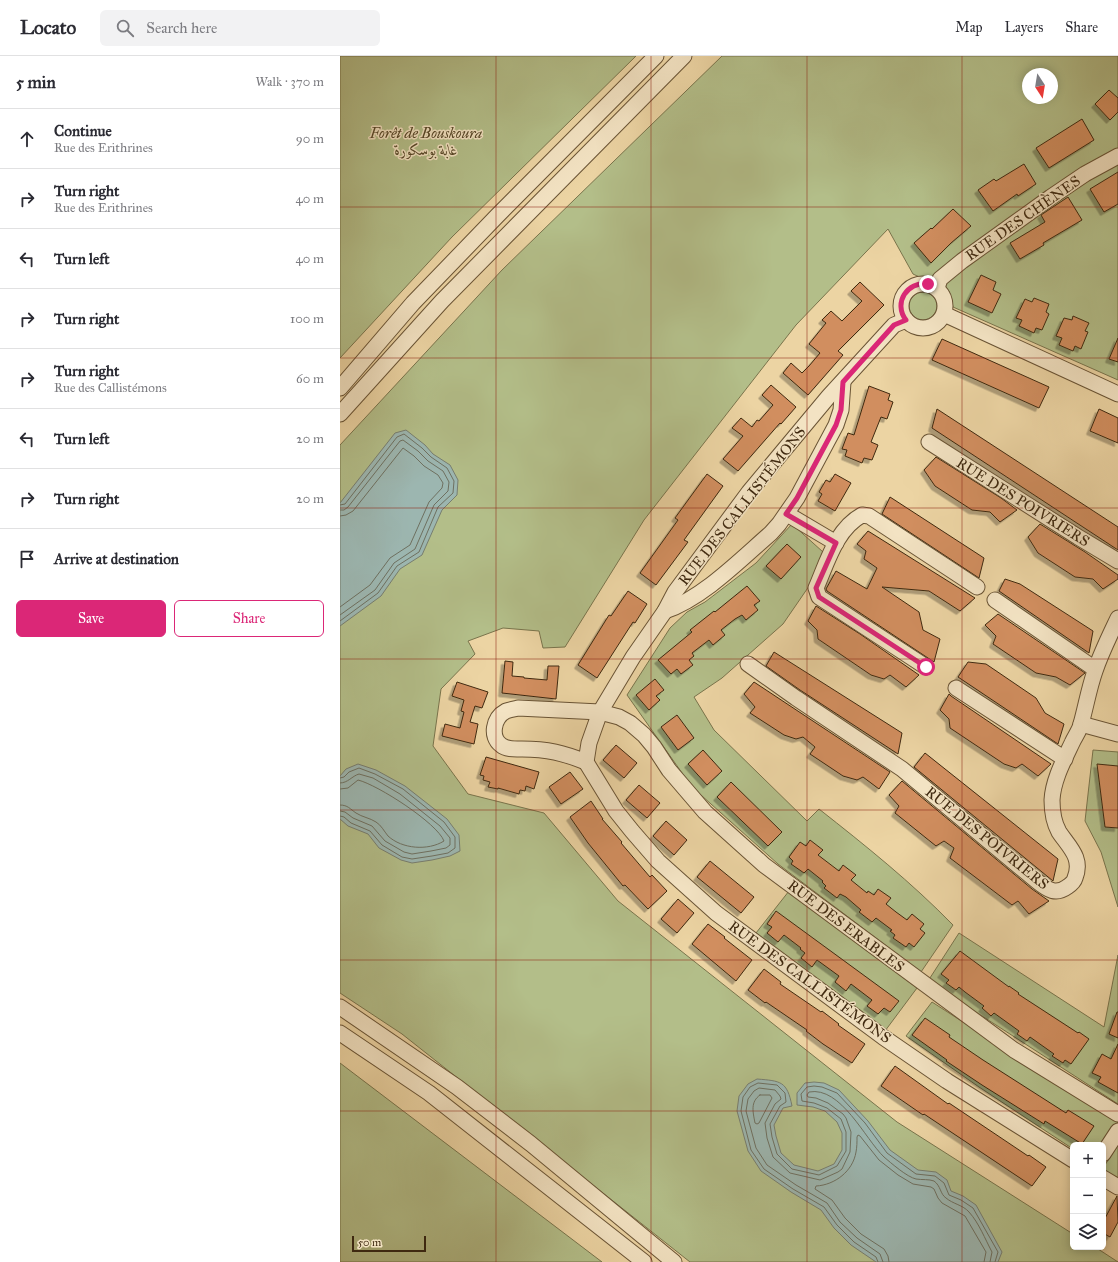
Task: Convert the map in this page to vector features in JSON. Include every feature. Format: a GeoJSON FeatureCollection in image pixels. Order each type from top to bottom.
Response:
{"type":"FeatureCollection","features":[{"type":"Feature","properties":{"kind":"street"},"geometry":{"type":"LineString","coordinates":[[340,388],[413,304],[497,216],[656,56]]}},
{"type":"Feature","properties":{"kind":"street"},"geometry":{"type":"LineString","coordinates":[[340,414],[442,301],[684,56]]}},
{"type":"Feature","properties":{"kind":"street","name":"RUE DES CHÈNES"},"geometry":{"type":"LineString","coordinates":[[937,288],[940,279],[962,261],[1085,174],[1118,156]]}},
{"type":"Feature","properties":{"kind":"street"},"geometry":{"type":"LineString","coordinates":[[928,284],[937,288],[942,294],[945,300],[944,314],[938,322],[929,327],[922,328],[915,326],[906,320],[902,314],[901,303],[903,296],[907,290],[913,286],[928,284]]}},
{"type":"Feature","properties":{"kind":"street"},"geometry":{"type":"LineString","coordinates":[[944,314],[1118,394]]}},
{"type":"Feature","properties":{"kind":"street","name":"RUE DES CALLISTÉMONS"},"geometry":{"type":"LineString","coordinates":[[906,320],[894,325],[829,396],[749,492],[675,592],[665,611],[633,657],[600,712],[589,743],[586,762],[616,812],[632,831],[658,861],[716,913],[883,1037],[947,1081],[1070,1158]]}},
{"type":"Feature","properties":{"kind":"street"},"geometry":{"type":"LineString","coordinates":[[665,611],[674,608],[715,582],[771,533],[786,514],[797,498],[836,425],[841,410],[843,382]]}},
{"type":"Feature","properties":{"kind":"street","name":"RUE DES POIVRIERS"},"geometry":{"type":"LineString","coordinates":[[929,442],[1118,561]]}},
{"type":"Feature","properties":{"kind":"street"},"geometry":{"type":"LineString","coordinates":[[786,514],[836,543]]}},
{"type":"Feature","properties":{"kind":"street"},"geometry":{"type":"LineString","coordinates":[[926,667],[819,597],[816,588],[836,543],[850,523],[862,515],[869,516],[977,587]]}},
{"type":"Feature","properties":{"kind":"street"},"geometry":{"type":"LineString","coordinates":[[995,600],[1095,669]]}},
{"type":"Feature","properties":{"kind":"street","name":"RUE DES POIVRIERS"},"geometry":{"type":"LineString","coordinates":[[748,664],[796,698],[902,768],[1038,882],[1053,892],[1058,892],[1070,885],[1075,879],[1077,872],[1075,853],[1059,832],[1053,813],[1052,800],[1054,789],[1058,772],[1081,724],[1095,669],[1118,618]]}},
{"type":"Feature","properties":{"kind":"street"},"geometry":{"type":"LineString","coordinates":[[956,688],[1065,759]]}},
{"type":"Feature","properties":{"kind":"street"},"geometry":{"type":"LineString","coordinates":[[586,762],[550,750],[508,748],[502,745],[496,738],[494,725],[506,711],[518,708],[600,712]]}},
{"type":"Feature","properties":{"kind":"street","name":"RUE DES ERABLES"},"geometry":{"type":"LineString","coordinates":[[600,712],[619,716],[644,735],[669,770],[701,807],[764,865],[1014,1050],[1118,1114]]}},
{"type":"Feature","properties":{"kind":"street"},"geometry":{"type":"LineString","coordinates":[[1081,724],[1118,734]]}},
{"type":"Feature","properties":{"kind":"street"},"geometry":{"type":"LineString","coordinates":[[340,1007],[463,1092],[531,1144],[674,1262]]}},
{"type":"Feature","properties":{"kind":"street"},"geometry":{"type":"LineString","coordinates":[[340,1033],[429,1093],[644,1262]]}},
{"type":"Feature","properties":{"kind":"street"},"geometry":{"type":"LineString","coordinates":[[1106,1149],[1118,1131]]}},
{"type":"Feature","properties":{"kind":"street"},"geometry":{"type":"LineString","coordinates":[[1106,1180],[1118,1187]]}},
{"type":"Feature","properties":{"kind":"green space","name":"Forêt de Bouskoura غابة بوسكورة"},"geometry":{"type":"Polygon","coordinates":[[[340,56],[636,56],[452,237],[340,358],[340,56]]]}},
{"type":"Feature","properties":{"kind":"green space"},"geometry":{"type":"Polygon","coordinates":[[[722,56],[1118,56],[1118,380],[953,307],[949,291],[913,274],[888,229],[796,325],[644,520],[565,647],[543,648],[539,631],[503,628],[468,641],[475,654],[441,689],[433,746],[468,794],[544,813],[618,901],[897,1122],[1070,1232],[1070,1250],[1100,1250],[1118,1262],[690,1262],[402,1034],[340,993],[340,445],[502,270],[722,56]]]}},
{"type":"Feature","properties":{"kind":"green space"},"geometry":{"type":"Polygon","coordinates":[[[923,292],[933,296],[937,306],[933,316],[923,320],[913,316],[909,306],[913,296],[923,292]]]}},
{"type":"Feature","properties":{"kind":"green space"},"geometry":{"type":"Polygon","coordinates":[[[792,524],[823,552],[816,576],[783,624],[722,678],[694,697],[714,730],[807,821],[819,809],[905,879],[953,925],[921,972],[778,864],[692,787],[627,695],[670,628],[687,612],[705,602],[756,563],[792,524]]]}},
{"type":"Feature","properties":{"kind":"green space"},"geometry":{"type":"Polygon","coordinates":[[[1093,750],[1118,752],[1118,907],[1101,852],[1085,821],[1093,750]]]}},
{"type":"Feature","properties":{"kind":"green space"},"geometry":{"type":"Polygon","coordinates":[[[789,891],[917,988],[882,1035],[756,933],[789,891]]]}},
{"type":"Feature","properties":{"kind":"green space"},"geometry":{"type":"Polygon","coordinates":[[[959,933],[1104,1027],[1118,955],[1118,1104],[928,981],[959,933]]]}},
{"type":"Feature","properties":{"kind":"green space"},"geometry":{"type":"Polygon","coordinates":[[[932,1002],[1118,1122],[1103,1142],[1070,1142],[1070,1147],[979,1087],[906,1036],[932,1002]]]}},
{"type":"Feature","properties":{"kind":"green space"},"geometry":{"type":"Polygon","coordinates":[[[340,1063],[602,1262],[340,1262],[340,1063]]]}},
{"type":"Feature","properties":{"kind":"green space"},"geometry":{"type":"Polygon","coordinates":[[[1118,1145],[1118,1179],[1106,1173],[1106,1163],[1118,1145]]]}},
{"type":"Feature","properties":{"kind":"water"},"geometry":{"type":"Polygon","coordinates":[[[406,430],[425,445],[433,454],[450,465],[458,480],[457,495],[442,510],[422,555],[400,569],[381,596],[340,626],[340,503],[395,433],[406,430]]]}},
{"type":"Feature","properties":{"kind":"water"},"geometry":{"type":"Polygon","coordinates":[[[358,764],[376,770],[405,786],[447,819],[459,835],[460,851],[450,856],[412,863],[401,860],[379,848],[368,834],[348,826],[340,819],[340,776],[346,769],[358,764]]]}},
{"type":"Feature","properties":{"kind":"water"},"geometry":{"type":"Polygon","coordinates":[[[757,1079],[782,1084],[788,1092],[792,1106],[783,1108],[774,1125],[781,1153],[794,1165],[818,1171],[834,1164],[842,1150],[842,1133],[837,1122],[825,1111],[813,1107],[797,1105],[797,1093],[805,1083],[824,1083],[839,1090],[868,1121],[890,1150],[918,1170],[936,1172],[947,1180],[951,1191],[963,1196],[976,1205],[1002,1252],[998,1262],[876,1262],[851,1245],[834,1228],[821,1210],[791,1192],[761,1171],[748,1151],[737,1111],[739,1096],[748,1084],[757,1079]]]}},
{"type":"Feature","properties":{"kind":"building"},"geometry":{"type":"Polygon","coordinates":[[[1109,90],[1118,98],[1118,112],[1110,120],[1095,104],[1109,90]]]}},
{"type":"Feature","properties":{"kind":"building"},"geometry":{"type":"Polygon","coordinates":[[[1082,119],[1094,140],[1049,168],[1036,148],[1082,119]]]}},
{"type":"Feature","properties":{"kind":"building"},"geometry":{"type":"Polygon","coordinates":[[[1024,164],[1036,184],[1018,196],[1017,194],[993,211],[978,190],[994,179],[996,181],[1024,164]]]}},
{"type":"Feature","properties":{"kind":"building"},"geometry":{"type":"Polygon","coordinates":[[[1118,172],[1118,204],[1104,212],[1090,189],[1118,172]]]}},
{"type":"Feature","properties":{"kind":"building"},"geometry":{"type":"Polygon","coordinates":[[[1068,197],[1082,220],[1043,243],[1044,245],[1020,259],[1010,243],[1045,222],[1041,215],[1068,197]]]}},
{"type":"Feature","properties":{"kind":"building"},"geometry":{"type":"Polygon","coordinates":[[[953,209],[971,226],[931,263],[914,243],[931,228],[932,229],[953,209]]]}},
{"type":"Feature","properties":{"kind":"building"},"geometry":{"type":"Polygon","coordinates":[[[981,275],[996,282],[993,290],[1001,294],[992,313],[968,302],[981,275]]]}},
{"type":"Feature","properties":{"kind":"building"},"geometry":{"type":"Polygon","coordinates":[[[860,282],[884,305],[838,351],[843,355],[808,395],[783,373],[791,363],[802,373],[820,353],[809,344],[826,323],[822,320],[831,311],[842,321],[862,301],[851,291],[860,282]]]}},
{"type":"Feature","properties":{"kind":"building"},"geometry":{"type":"Polygon","coordinates":[[[1034,298],[1049,304],[1046,312],[1049,314],[1042,330],[1036,328],[1034,333],[1019,326],[1022,320],[1016,318],[1025,299],[1032,302],[1034,298]]]}},
{"type":"Feature","properties":{"kind":"building"},"geometry":{"type":"Polygon","coordinates":[[[1073,316],[1089,323],[1085,331],[1088,332],[1081,349],[1075,346],[1073,351],[1059,345],[1062,338],[1056,336],[1064,318],[1072,320],[1073,316]]]}},
{"type":"Feature","properties":{"kind":"building"},"geometry":{"type":"Polygon","coordinates":[[[1118,338],[1118,362],[1109,359],[1118,338]]]}},
{"type":"Feature","properties":{"kind":"building"},"geometry":{"type":"Polygon","coordinates":[[[942,339],[1049,387],[1039,408],[932,360],[942,339]]]}},
{"type":"Feature","properties":{"kind":"building"},"geometry":{"type":"Polygon","coordinates":[[[771,385],[796,407],[738,471],[723,459],[743,436],[732,428],[741,418],[752,427],[757,420],[759,421],[773,405],[762,395],[771,385]]]}},
{"type":"Feature","properties":{"kind":"building"},"geometry":{"type":"Polygon","coordinates":[[[869,386],[890,394],[888,400],[893,402],[887,419],[881,417],[871,442],[878,445],[872,460],[864,458],[862,463],[845,456],[847,450],[842,449],[848,433],[854,435],[869,386]]]}},
{"type":"Feature","properties":{"kind":"building"},"geometry":{"type":"Polygon","coordinates":[[[937,409],[1118,527],[1118,550],[932,428],[937,409]]]}},
{"type":"Feature","properties":{"kind":"building"},"geometry":{"type":"Polygon","coordinates":[[[1099,409],[1118,418],[1118,443],[1090,431],[1099,409]]]}},
{"type":"Feature","properties":{"kind":"building"},"geometry":{"type":"Polygon","coordinates":[[[936,457],[1001,498],[1017,510],[1000,522],[990,512],[972,510],[935,486],[924,470],[936,457]]]}},
{"type":"Feature","properties":{"kind":"building"},"geometry":{"type":"Polygon","coordinates":[[[707,474],[723,486],[684,540],[688,542],[656,585],[640,573],[678,520],[675,518],[707,474]]]}},
{"type":"Feature","properties":{"kind":"building"},"geometry":{"type":"Polygon","coordinates":[[[835,474],[851,483],[835,511],[818,501],[822,494],[819,492],[826,480],[830,482],[835,474]]]}},
{"type":"Feature","properties":{"kind":"building"},"geometry":{"type":"Polygon","coordinates":[[[890,497],[984,558],[979,578],[882,514],[890,497]]]}},
{"type":"Feature","properties":{"kind":"building"},"geometry":{"type":"Polygon","coordinates":[[[1040,524],[1118,575],[1118,579],[1103,589],[1093,579],[1075,577],[1038,553],[1028,537],[1040,524]]]}},
{"type":"Feature","properties":{"kind":"building"},"geometry":{"type":"Polygon","coordinates":[[[868,531],[975,598],[960,611],[929,591],[882,587],[919,612],[923,630],[940,639],[934,662],[827,591],[826,589],[836,571],[867,589],[877,568],[864,559],[866,551],[857,544],[868,531]]]}},
{"type":"Feature","properties":{"kind":"building"},"geometry":{"type":"Polygon","coordinates":[[[787,544],[801,557],[781,579],[766,566],[787,544]]]}},
{"type":"Feature","properties":{"kind":"building"},"geometry":{"type":"Polygon","coordinates":[[[1005,579],[1020,584],[1093,631],[1089,653],[999,591],[1005,579]]]}},
{"type":"Feature","properties":{"kind":"building"},"geometry":{"type":"Polygon","coordinates":[[[747,586],[760,601],[754,605],[758,610],[746,620],[742,615],[735,619],[721,630],[725,635],[713,645],[709,640],[692,653],[694,656],[689,660],[693,665],[681,674],[677,669],[671,674],[658,660],[692,632],[690,630],[747,586]]]}},
{"type":"Feature","properties":{"kind":"building"},"geometry":{"type":"Polygon","coordinates":[[[628,591],[647,604],[635,623],[633,622],[597,678],[578,665],[609,615],[611,616],[628,591]]]}},
{"type":"Feature","properties":{"kind":"building"},"geometry":{"type":"Polygon","coordinates":[[[816,606],[860,634],[919,675],[906,687],[890,675],[884,679],[871,675],[818,639],[817,630],[808,621],[816,606]]]}},
{"type":"Feature","properties":{"kind":"building"},"geometry":{"type":"Polygon","coordinates":[[[998,614],[1085,673],[1070,685],[1056,677],[1036,673],[993,644],[996,636],[985,625],[998,614]]]}},
{"type":"Feature","properties":{"kind":"building"},"geometry":{"type":"Polygon","coordinates":[[[774,652],[902,733],[898,754],[766,666],[774,652]]]}},
{"type":"Feature","properties":{"kind":"building"},"geometry":{"type":"Polygon","coordinates":[[[505,661],[513,662],[512,676],[524,678],[547,680],[548,666],[559,666],[556,699],[502,693],[505,661]]]}},
{"type":"Feature","properties":{"kind":"building"},"geometry":{"type":"Polygon","coordinates":[[[968,662],[986,664],[1036,698],[1045,713],[1064,724],[1058,744],[958,677],[968,662]]]}},
{"type":"Feature","properties":{"kind":"building"},"geometry":{"type":"Polygon","coordinates":[[[655,679],[664,690],[656,696],[660,700],[649,710],[636,695],[655,679]]]}},
{"type":"Feature","properties":{"kind":"building"},"geometry":{"type":"Polygon","coordinates":[[[457,682],[488,692],[482,708],[475,706],[470,722],[478,724],[474,744],[442,736],[445,724],[460,728],[464,712],[461,711],[464,700],[452,696],[457,682]]]}},
{"type":"Feature","properties":{"kind":"building"},"geometry":{"type":"Polygon","coordinates":[[[754,682],[890,772],[879,789],[863,777],[857,780],[843,776],[810,754],[815,747],[803,737],[796,739],[784,735],[750,713],[755,707],[744,694],[754,682]]]}},
{"type":"Feature","properties":{"kind":"building"},"geometry":{"type":"Polygon","coordinates":[[[949,694],[1051,764],[1038,776],[1022,764],[1016,768],[1004,764],[950,728],[949,719],[940,710],[949,694]]]}},
{"type":"Feature","properties":{"kind":"building"},"geometry":{"type":"Polygon","coordinates":[[[677,715],[694,738],[678,750],[661,727],[677,715]]]}},
{"type":"Feature","properties":{"kind":"building"},"geometry":{"type":"Polygon","coordinates":[[[616,745],[637,763],[624,778],[603,760],[616,745]]]}},
{"type":"Feature","properties":{"kind":"building"},"geometry":{"type":"Polygon","coordinates":[[[703,750],[722,771],[707,785],[688,764],[703,750]]]}},
{"type":"Feature","properties":{"kind":"building"},"geometry":{"type":"Polygon","coordinates":[[[925,753],[1058,859],[1053,881],[914,767],[925,753]]]}},
{"type":"Feature","properties":{"kind":"building"},"geometry":{"type":"Polygon","coordinates":[[[486,757],[539,772],[534,789],[526,786],[525,791],[520,790],[519,794],[498,788],[488,787],[490,782],[483,780],[484,776],[480,775],[486,757]]]}},
{"type":"Feature","properties":{"kind":"building"},"geometry":{"type":"Polygon","coordinates":[[[1097,764],[1118,766],[1118,828],[1105,827],[1097,764]]]}},
{"type":"Feature","properties":{"kind":"building"},"geometry":{"type":"Polygon","coordinates":[[[570,772],[583,789],[561,804],[549,787],[570,772]]]}},
{"type":"Feature","properties":{"kind":"building"},"geometry":{"type":"Polygon","coordinates":[[[902,781],[1032,889],[1049,901],[1029,914],[1018,901],[1012,905],[950,858],[954,848],[944,841],[936,846],[895,813],[899,806],[889,795],[902,781]]]}},
{"type":"Feature","properties":{"kind":"building"},"geometry":{"type":"Polygon","coordinates":[[[731,782],[782,832],[768,846],[717,797],[731,782]]]}},
{"type":"Feature","properties":{"kind":"building"},"geometry":{"type":"Polygon","coordinates":[[[639,785],[660,803],[647,818],[626,800],[639,785]]]}},
{"type":"Feature","properties":{"kind":"building"},"geometry":{"type":"Polygon","coordinates":[[[591,801],[602,819],[622,842],[621,843],[650,877],[652,875],[667,891],[648,909],[625,885],[623,886],[588,843],[570,817],[591,801]]]}},
{"type":"Feature","properties":{"kind":"building"},"geometry":{"type":"Polygon","coordinates":[[[666,821],[687,840],[674,855],[653,836],[666,821]]]}},
{"type":"Feature","properties":{"kind":"building"},"geometry":{"type":"Polygon","coordinates":[[[810,840],[823,850],[818,855],[839,871],[843,865],[856,875],[851,880],[867,893],[868,891],[874,895],[878,889],[891,898],[886,904],[896,912],[907,920],[912,914],[924,924],[920,929],[925,933],[914,947],[909,943],[906,947],[893,938],[895,935],[890,931],[892,930],[876,918],[872,922],[859,912],[861,910],[846,897],[840,894],[837,898],[824,888],[826,886],[822,882],[823,881],[808,869],[804,873],[791,864],[793,861],[789,857],[800,842],[806,846],[810,840]]]}},
{"type":"Feature","properties":{"kind":"building"},"geometry":{"type":"Polygon","coordinates":[[[710,861],[754,897],[741,913],[697,877],[710,861]]]}},
{"type":"Feature","properties":{"kind":"building"},"geometry":{"type":"Polygon","coordinates":[[[678,899],[694,913],[677,933],[661,919],[678,899]]]}},
{"type":"Feature","properties":{"kind":"building"},"geometry":{"type":"Polygon","coordinates":[[[776,911],[899,1001],[890,1012],[884,1008],[878,1014],[867,1006],[872,1000],[851,984],[846,991],[835,982],[839,976],[817,960],[812,967],[801,958],[805,953],[800,949],[801,948],[784,935],[778,942],[767,933],[772,927],[767,924],[776,911]]]}},
{"type":"Feature","properties":{"kind":"building"},"geometry":{"type":"Polygon","coordinates":[[[708,924],[752,960],[736,981],[692,944],[708,924]]]}},
{"type":"Feature","properties":{"kind":"building"},"geometry":{"type":"Polygon","coordinates":[[[960,951],[1019,993],[1018,994],[1089,1039],[1071,1064],[1065,1060],[1063,1063],[1052,1056],[1054,1054],[1030,1037],[1027,1041],[1017,1034],[1019,1031],[994,1013],[991,1016],[982,1008],[984,1006],[959,987],[956,990],[946,983],[949,980],[941,974],[960,951]]]}},
{"type":"Feature","properties":{"kind":"building"},"geometry":{"type":"Polygon","coordinates":[[[764,969],[781,982],[780,984],[821,1012],[822,1011],[839,1024],[838,1025],[865,1044],[852,1063],[748,990],[764,969]]]}},
{"type":"Feature","properties":{"kind":"building"},"geometry":{"type":"Polygon","coordinates":[[[1118,1012],[1118,1038],[1109,1034],[1118,1012]]]}},
{"type":"Feature","properties":{"kind":"building"},"geometry":{"type":"Polygon","coordinates":[[[925,1018],[950,1035],[949,1037],[983,1060],[1066,1113],[1068,1110],[1094,1126],[1083,1142],[1079,1142],[1045,1121],[1044,1124],[982,1085],[946,1061],[947,1060],[912,1035],[925,1018]]]}},
{"type":"Feature","properties":{"kind":"building"},"geometry":{"type":"Polygon","coordinates":[[[1118,1044],[1118,1093],[1098,1082],[1101,1077],[1092,1073],[1102,1054],[1111,1059],[1118,1044]]]}},
{"type":"Feature","properties":{"kind":"building"},"geometry":{"type":"Polygon","coordinates":[[[895,1066],[948,1104],[949,1103],[1046,1167],[1032,1186],[881,1086],[895,1066]]]}},
{"type":"Feature","properties":{"kind":"building"},"geometry":{"type":"Polygon","coordinates":[[[1117,1196],[1118,1222],[1110,1237],[1106,1235],[1106,1216],[1117,1196]]]}},
{"type":"Feature","properties":{"kind":"route"},"geometry":{"type":"LineString","coordinates":[[926,667],[819,597],[816,588],[836,543],[786,514],[797,498],[836,425],[841,410],[843,382],[894,325],[906,320],[901,311],[901,303],[907,290],[916,284],[928,284]]}}]}
